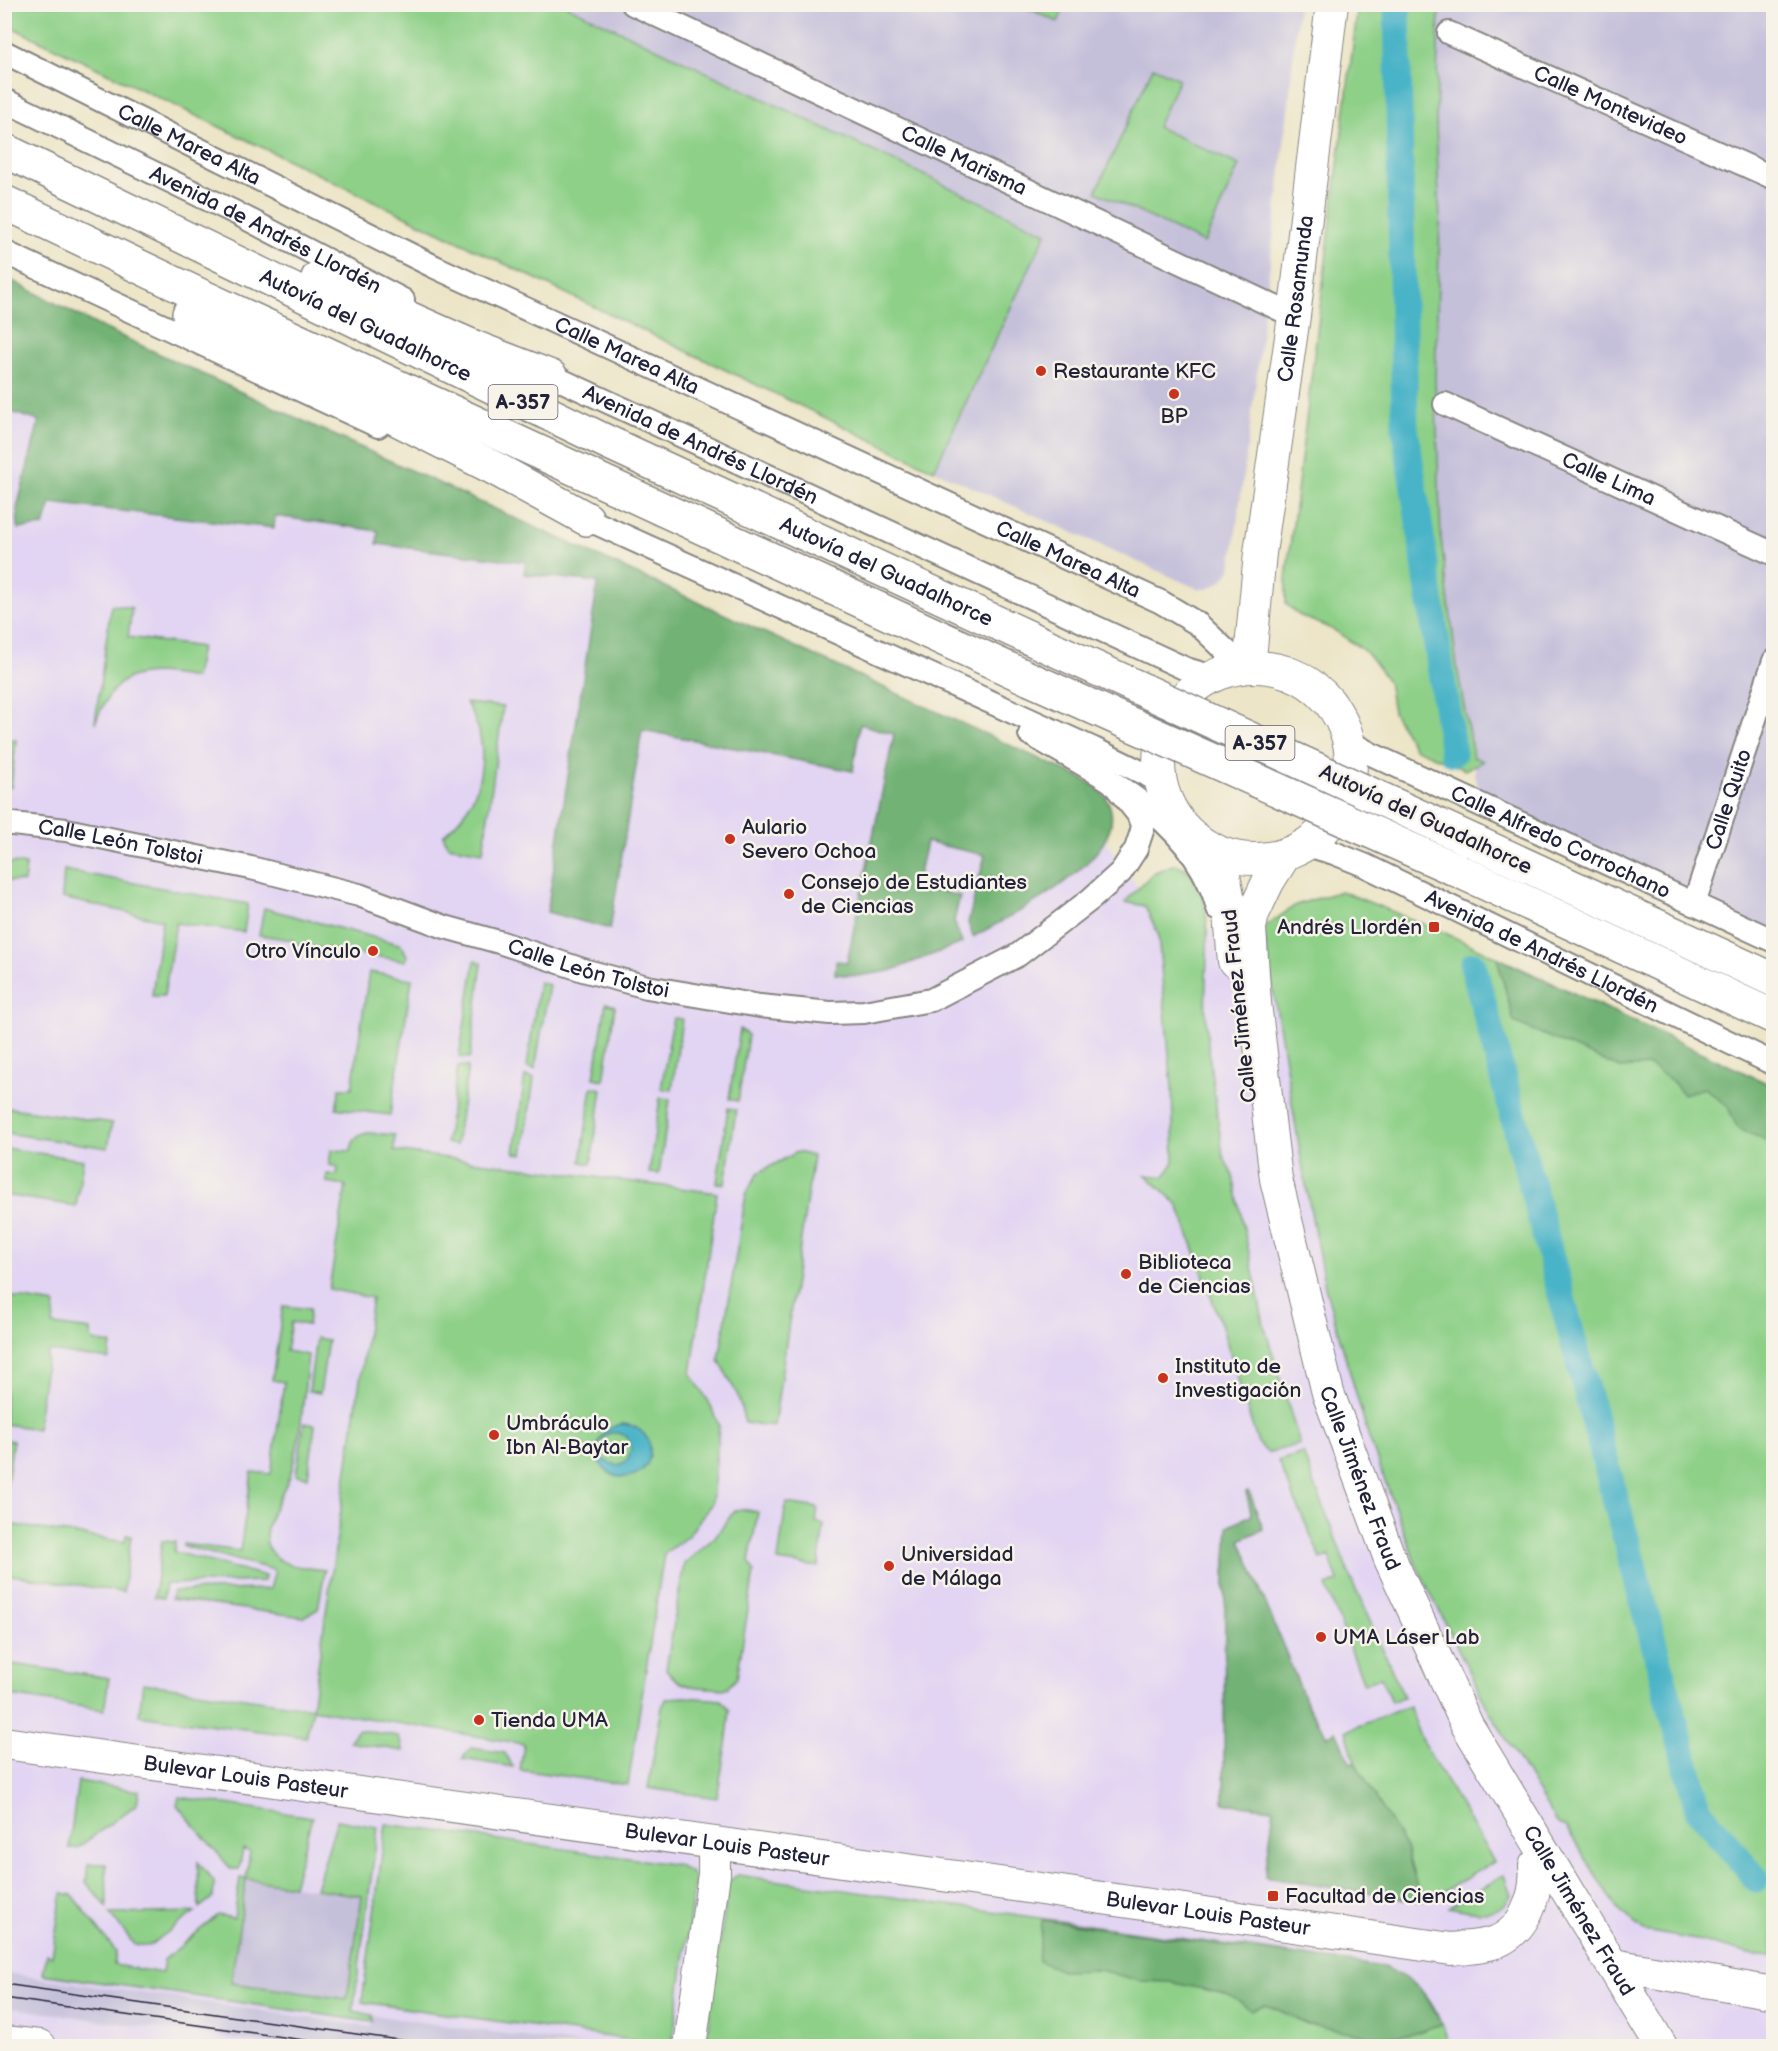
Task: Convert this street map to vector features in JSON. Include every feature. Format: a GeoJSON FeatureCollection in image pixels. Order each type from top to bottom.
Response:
{"type":"FeatureCollection","features":[{"type":"Feature","properties":{"kind":"highway"},"geometry":{"type":"LineString","coordinates":[[4,149],[88,178],[476,348],[552,377]]}},
{"type":"Feature","properties":{"kind":"highway","name":"Autovía del Guadalhorce"},"geometry":{"type":"LineString","coordinates":[[4,149],[605,441],[1773,980]]}},
{"type":"Feature","properties":{"kind":"highway","name":"Autovía del Guadalhorce"},"geometry":{"type":"LineString","coordinates":[[4,202],[210,300],[1030,679],[1457,870],[1773,1017]]}},
{"type":"Feature","properties":{"kind":"highway"},"geometry":{"type":"LineString","coordinates":[[4,217],[178,309],[494,468],[587,519]]}},
{"type":"Feature","properties":{"kind":"main road","name":"Calle Rosamunda"},"geometry":{"type":"LineString","coordinates":[[1244,665],[1253,638],[1260,553],[1294,316],[1332,4]]}},
{"type":"Feature","properties":{"kind":"main road","name":"Calle Rosamunda"},"geometry":{"type":"LineString","coordinates":[[1256,591],[1270,637],[1284,659],[1298,673]]}},
{"type":"Feature","properties":{"kind":"main road"},"geometry":{"type":"LineString","coordinates":[[1244,665],[1275,667],[1298,673],[1313,683],[1330,701],[1349,742],[1351,776],[1345,798],[1336,816],[1322,832],[1296,850],[1252,859],[1229,856],[1199,842],[1180,824],[1159,781],[1158,759],[1161,740],[1171,713],[1182,699],[1213,677],[1244,665]]}},
{"type":"Feature","properties":{"kind":"main road","name":"Calle Jiménez Fraud"},"geometry":{"type":"LineString","coordinates":[[1215,850],[1225,879],[1257,1179],[1292,1334],[1354,1522],[1442,1720],[1535,1866],[1641,2046]]}},
{"type":"Feature","properties":{"kind":"main road","name":"Calle Jiménez Fraud"},"geometry":{"type":"LineString","coordinates":[[1296,850],[1268,882],[1253,914],[1250,928],[1255,1003],[1276,1179],[1328,1393],[1390,1559],[1467,1725],[1661,2046]]}},
{"type":"Feature","properties":{"kind":"main road","name":"Bulevar Louis Pasteur"},"geometry":{"type":"LineString","coordinates":[[4,1743],[1451,1949],[1494,1942],[1514,1930],[1532,1899],[1535,1888],[1535,1866]]}},
{"type":"Feature","properties":{"kind":"main road"},"geometry":{"type":"LineString","coordinates":[[690,2046],[714,1874],[714,1843]]}},
{"type":"Feature","properties":{"kind":"main road"},"geometry":{"type":"LineString","coordinates":[[1613,1965],[1773,1993]]}},
{"type":"Feature","properties":{"kind":"street","name":"Calle Marisma"},"geometry":{"type":"LineString","coordinates":[[633,4],[1294,316]]}},
{"type":"Feature","properties":{"kind":"street","name":"Calle Montevideo"},"geometry":{"type":"LineString","coordinates":[[1449,33],[1773,178]]}},
{"type":"Feature","properties":{"kind":"street","name":"Calle Marea Alta"},"geometry":{"type":"LineString","coordinates":[[4,52],[435,267],[1161,602],[1198,624],[1244,665]]}},
{"type":"Feature","properties":{"kind":"street","name":"Avenida de Andrés Llordén"},"geometry":{"type":"LineString","coordinates":[[4,100],[236,213],[552,377],[1186,669],[1213,677]]}},
{"type":"Feature","properties":{"kind":"street"},"geometry":{"type":"LineString","coordinates":[[4,252],[342,410],[1094,749],[1159,781]]}},
{"type":"Feature","properties":{"kind":"street","name":"Calle Lima"},"geometry":{"type":"LineString","coordinates":[[1445,404],[1773,554]]}},
{"type":"Feature","properties":{"kind":"street","name":"Calle Quito"},"geometry":{"type":"LineString","coordinates":[[1694,904],[1773,660]]}},
{"type":"Feature","properties":{"kind":"street"},"geometry":{"type":"LineString","coordinates":[[914,668],[1113,783],[1156,815],[1205,872],[1213,889],[1234,967]]}},
{"type":"Feature","properties":{"kind":"street","name":"Calle Alfredo Corrochano"},"geometry":{"type":"LineString","coordinates":[[1349,742],[1773,941]]}},
{"type":"Feature","properties":{"kind":"street","name":"Calle León Tolstoi"},"geometry":{"type":"LineString","coordinates":[[4,823],[66,830],[250,868],[359,895],[445,927],[583,970],[647,987],[760,1006],[830,1013],[864,1012],[931,1000],[1018,955],[1091,899],[1121,872],[1136,849],[1143,828],[1138,814],[1113,783]]}},
{"type":"Feature","properties":{"kind":"street","name":"Avenida de Andrés Llordén"},"geometry":{"type":"LineString","coordinates":[[1296,850],[1334,853],[1364,865],[1773,1064]]}},
{"type":"Feature","properties":{"kind":"shaded area"},"geometry":{"type":"Polygon","coordinates":[[[4,5],[1298,5],[1257,373],[1231,569],[1221,582],[1207,589],[1198,589],[934,470],[5,24],[4,5]]]}},
{"type":"Feature","properties":{"kind":"shaded area"},"geometry":{"type":"Polygon","coordinates":[[[1439,5],[1773,5],[1773,951],[1479,813],[1474,757],[1457,667],[1441,539],[1435,379],[1440,222],[1436,124],[1439,5]]]}},
{"type":"Feature","properties":{"kind":"shaded area","name":"Universidad de Málaga"},"geometry":{"type":"Polygon","coordinates":[[[4,277],[95,324],[312,425],[1077,776],[1099,789],[1107,800],[1112,819],[1106,841],[1138,888],[1153,873],[1175,864],[1184,867],[1202,891],[1207,929],[1263,928],[1296,905],[1341,891],[1443,932],[1773,1086],[1773,2046],[5,2046],[4,277]]]}},
{"type":"Feature","properties":{"kind":"shaded area"},"geometry":{"type":"Polygon","coordinates":[[[246,1879],[362,1896],[347,1999],[231,1983],[246,1879]]]}},
{"type":"Feature","properties":{"kind":"shaded area"},"geometry":{"type":"Polygon","coordinates":[[[5,1973],[371,2027],[372,2015],[587,2046],[281,2046],[5,2007],[5,1973]]]}},
{"type":"Feature","properties":{"kind":"green space"},"geometry":{"type":"Polygon","coordinates":[[[4,5],[565,5],[1046,233],[934,470],[5,24],[4,5]]]}},
{"type":"Feature","properties":{"kind":"green space"},"geometry":{"type":"Polygon","coordinates":[[[1021,5],[1065,5],[1058,22],[1021,5]]]}},
{"type":"Feature","properties":{"kind":"green space"},"geometry":{"type":"Polygon","coordinates":[[[1358,5],[1439,5],[1436,124],[1440,222],[1435,379],[1441,539],[1457,667],[1473,757],[1483,761],[1465,770],[1414,748],[1393,712],[1388,681],[1367,653],[1334,630],[1299,615],[1286,604],[1286,579],[1358,5]]]}},
{"type":"Feature","properties":{"kind":"green space"},"geometry":{"type":"Polygon","coordinates":[[[1153,67],[1179,79],[1157,127],[1239,165],[1204,243],[1096,192],[1153,67]]]}},
{"type":"Feature","properties":{"kind":"green space"},"geometry":{"type":"Polygon","coordinates":[[[5,277],[95,324],[1077,776],[1097,788],[1106,798],[1112,819],[1105,841],[1066,881],[1014,915],[973,937],[968,923],[985,855],[926,842],[916,886],[960,896],[954,921],[962,943],[890,971],[858,976],[835,974],[836,961],[847,962],[894,734],[860,724],[853,771],[642,730],[610,929],[547,912],[598,582],[524,574],[526,562],[377,544],[378,531],[275,516],[274,528],[51,503],[44,526],[18,529],[17,508],[39,421],[5,410],[5,277]]]}},
{"type":"Feature","properties":{"kind":"green space"},"geometry":{"type":"Polygon","coordinates":[[[111,605],[132,608],[128,637],[201,647],[195,678],[160,673],[133,676],[113,691],[95,723],[111,605]]]}},
{"type":"Feature","properties":{"kind":"green space"},"geometry":{"type":"Polygon","coordinates":[[[466,703],[503,707],[483,852],[448,846],[443,835],[468,807],[476,791],[480,774],[482,756],[480,738],[475,720],[466,703]]]}},
{"type":"Feature","properties":{"kind":"green space"},"geometry":{"type":"Polygon","coordinates":[[[4,740],[16,740],[11,787],[5,788],[4,740]]]}},
{"type":"Feature","properties":{"kind":"green space"},"geometry":{"type":"Polygon","coordinates":[[[14,863],[26,865],[24,882],[5,881],[5,865],[14,863]]]}},
{"type":"Feature","properties":{"kind":"green space"},"geometry":{"type":"Polygon","coordinates":[[[1175,864],[1192,874],[1202,891],[1207,923],[1206,1020],[1223,1156],[1233,1176],[1264,1325],[1300,1444],[1268,1453],[1258,1444],[1221,1324],[1178,1205],[1146,1175],[1164,1177],[1174,1162],[1172,1087],[1158,934],[1145,906],[1125,902],[1153,873],[1175,864]]]}},
{"type":"Feature","properties":{"kind":"green space"},"geometry":{"type":"Polygon","coordinates":[[[64,870],[248,904],[244,932],[176,923],[164,996],[152,996],[162,920],[62,898],[64,870]]]}},
{"type":"Feature","properties":{"kind":"green space"},"geometry":{"type":"Polygon","coordinates":[[[1341,891],[1443,932],[1773,1086],[1773,1956],[1757,1956],[1702,1941],[1644,1931],[1617,1909],[1566,1827],[1557,1824],[1487,1707],[1416,1564],[1369,1438],[1325,1287],[1263,928],[1296,905],[1341,891]]]}},
{"type":"Feature","properties":{"kind":"green space"},"geometry":{"type":"Polygon","coordinates":[[[264,908],[402,945],[407,956],[406,961],[293,944],[293,940],[259,935],[264,908]]]}},
{"type":"Feature","properties":{"kind":"green space"},"geometry":{"type":"Polygon","coordinates":[[[1497,958],[1773,1086],[1773,1143],[1738,1129],[1728,1107],[1705,1088],[1683,1094],[1672,1081],[1650,1066],[1620,1068],[1514,1022],[1497,958]]]}},
{"type":"Feature","properties":{"kind":"green space"},"geometry":{"type":"Polygon","coordinates":[[[475,960],[482,963],[470,1058],[459,1057],[475,960]]]}},
{"type":"Feature","properties":{"kind":"green space"},"geometry":{"type":"Polygon","coordinates":[[[369,972],[412,979],[390,1115],[336,1108],[340,1088],[352,1088],[369,972]]]}},
{"type":"Feature","properties":{"kind":"green space"},"geometry":{"type":"Polygon","coordinates":[[[539,982],[549,985],[535,1069],[527,1067],[539,982]]]}},
{"type":"Feature","properties":{"kind":"green space"},"geometry":{"type":"Polygon","coordinates":[[[606,1003],[615,1006],[604,1080],[594,1078],[606,1003]]]}},
{"type":"Feature","properties":{"kind":"green space"},"geometry":{"type":"Polygon","coordinates":[[[673,1018],[682,1019],[672,1090],[661,1089],[673,1018]]]}},
{"type":"Feature","properties":{"kind":"green space"},"geometry":{"type":"Polygon","coordinates":[[[740,1029],[748,1035],[738,1101],[729,1099],[740,1029]]]}},
{"type":"Feature","properties":{"kind":"green space"},"geometry":{"type":"Polygon","coordinates":[[[458,1066],[468,1067],[456,1145],[446,1143],[458,1066]]]}},
{"type":"Feature","properties":{"kind":"green space"},"geometry":{"type":"Polygon","coordinates":[[[525,1076],[534,1078],[523,1154],[514,1153],[525,1076]]]}},
{"type":"Feature","properties":{"kind":"green space"},"geometry":{"type":"Polygon","coordinates":[[[592,1087],[602,1089],[591,1164],[581,1162],[592,1087]]]}},
{"type":"Feature","properties":{"kind":"green space"},"geometry":{"type":"Polygon","coordinates":[[[660,1098],[670,1099],[659,1174],[649,1173],[660,1098]]]}},
{"type":"Feature","properties":{"kind":"green space"},"geometry":{"type":"Polygon","coordinates":[[[4,1107],[112,1123],[108,1148],[5,1133],[4,1107]]]}},
{"type":"Feature","properties":{"kind":"green space"},"geometry":{"type":"Polygon","coordinates":[[[728,1108],[736,1110],[725,1184],[717,1183],[728,1108]]]}},
{"type":"Feature","properties":{"kind":"green space"},"geometry":{"type":"Polygon","coordinates":[[[367,1133],[395,1135],[394,1151],[717,1193],[691,1374],[709,1402],[719,1426],[712,1503],[688,1536],[664,1554],[628,1785],[520,1770],[524,1744],[313,1709],[306,1737],[139,1715],[143,1683],[312,1708],[372,1298],[329,1289],[346,1186],[327,1183],[327,1174],[337,1175],[338,1167],[329,1165],[331,1150],[351,1151],[355,1139],[367,1133]]]}},
{"type":"Feature","properties":{"kind":"green space"},"geometry":{"type":"Polygon","coordinates":[[[5,1148],[83,1160],[76,1206],[5,1195],[5,1148]]]}},
{"type":"Feature","properties":{"kind":"green space"},"geometry":{"type":"Polygon","coordinates":[[[797,1152],[813,1156],[774,1426],[745,1423],[738,1396],[719,1360],[746,1194],[758,1173],[797,1152]]]}},
{"type":"Feature","properties":{"kind":"green space"},"geometry":{"type":"Polygon","coordinates":[[[5,1296],[55,1304],[53,1325],[90,1330],[93,1341],[111,1344],[109,1359],[48,1351],[37,1429],[5,1424],[5,1296]]]}},
{"type":"Feature","properties":{"kind":"green space"},"geometry":{"type":"Polygon","coordinates":[[[283,1306],[310,1309],[308,1325],[291,1322],[286,1351],[308,1355],[302,1418],[293,1465],[269,1522],[266,1540],[272,1554],[285,1563],[325,1570],[318,1609],[304,1617],[171,1599],[173,1591],[270,1589],[275,1570],[183,1546],[184,1544],[240,1551],[252,1472],[271,1474],[284,1382],[272,1380],[283,1306]]]}},
{"type":"Feature","properties":{"kind":"green space"},"geometry":{"type":"Polygon","coordinates":[[[316,1338],[328,1340],[320,1393],[309,1391],[316,1338]]]}},
{"type":"Feature","properties":{"kind":"green space"},"geometry":{"type":"Polygon","coordinates":[[[304,1423],[315,1425],[308,1477],[296,1475],[304,1423]]]}},
{"type":"Feature","properties":{"kind":"green space"},"geometry":{"type":"Polygon","coordinates":[[[4,1440],[13,1441],[5,1496],[4,1440]]]}},
{"type":"Feature","properties":{"kind":"green space"},"geometry":{"type":"Polygon","coordinates":[[[1303,1453],[1351,1579],[1404,1697],[1391,1702],[1381,1677],[1364,1684],[1326,1586],[1338,1581],[1329,1556],[1321,1559],[1278,1461],[1303,1453]]]}},
{"type":"Feature","properties":{"kind":"green space"},"geometry":{"type":"Polygon","coordinates":[[[1249,1491],[1263,1529],[1240,1540],[1307,1705],[1327,1736],[1336,1731],[1350,1763],[1355,1762],[1346,1731],[1409,1706],[1421,1739],[1494,1862],[1431,1899],[1421,1901],[1265,1877],[1274,1809],[1224,1803],[1225,1579],[1228,1526],[1252,1515],[1246,1492],[1249,1491]]]}},
{"type":"Feature","properties":{"kind":"green space"},"geometry":{"type":"Polygon","coordinates":[[[1249,1491],[1263,1529],[1240,1540],[1307,1705],[1327,1736],[1336,1731],[1350,1763],[1355,1762],[1406,1848],[1421,1901],[1265,1877],[1274,1809],[1224,1803],[1225,1579],[1228,1526],[1252,1515],[1246,1492],[1249,1491]]]}},
{"type":"Feature","properties":{"kind":"green space"},"geometry":{"type":"Polygon","coordinates":[[[786,1503],[818,1508],[816,1522],[824,1524],[818,1567],[778,1561],[786,1503]]]}},
{"type":"Feature","properties":{"kind":"green space"},"geometry":{"type":"Polygon","coordinates":[[[735,1510],[758,1512],[749,1561],[754,1572],[737,1678],[723,1689],[684,1684],[666,1669],[684,1564],[715,1537],[735,1510]]]}},
{"type":"Feature","properties":{"kind":"green space"},"geometry":{"type":"Polygon","coordinates":[[[5,1521],[8,1521],[8,1524],[125,1542],[126,1535],[131,1536],[123,1592],[5,1574],[5,1521]]]}},
{"type":"Feature","properties":{"kind":"green space"},"geometry":{"type":"Polygon","coordinates":[[[162,1541],[175,1542],[174,1552],[265,1576],[264,1581],[166,1584],[163,1598],[154,1597],[162,1541]]]}},
{"type":"Feature","properties":{"kind":"green space"},"geometry":{"type":"Polygon","coordinates":[[[5,1663],[109,1678],[104,1710],[5,1695],[5,1663]]]}},
{"type":"Feature","properties":{"kind":"green space"},"geometry":{"type":"Polygon","coordinates":[[[667,1698],[721,1700],[730,1710],[717,1798],[648,1788],[662,1707],[667,1698]]]}},
{"type":"Feature","properties":{"kind":"green space"},"geometry":{"type":"Polygon","coordinates":[[[358,1730],[398,1736],[404,1751],[349,1742],[358,1730]]]}},
{"type":"Feature","properties":{"kind":"green space"},"geometry":{"type":"Polygon","coordinates":[[[471,1748],[505,1753],[513,1767],[462,1759],[471,1748]]]}},
{"type":"Feature","properties":{"kind":"green space"},"geometry":{"type":"Polygon","coordinates":[[[78,1781],[139,1791],[137,1804],[77,1848],[69,1848],[78,1781]]]}},
{"type":"Feature","properties":{"kind":"green space"},"geometry":{"type":"Polygon","coordinates":[[[179,1797],[312,1817],[293,1886],[246,1879],[250,1852],[243,1849],[239,1869],[231,1869],[177,1805],[179,1797]]]}},
{"type":"Feature","properties":{"kind":"green space"},"geometry":{"type":"Polygon","coordinates":[[[337,1820],[378,1827],[353,2011],[372,2015],[372,2022],[43,1974],[47,1954],[52,1956],[62,1893],[72,1895],[116,1952],[114,1965],[162,1973],[164,1960],[218,1915],[234,1918],[240,1878],[246,1879],[231,1983],[347,1999],[362,1896],[316,1889],[337,1820]]]}},
{"type":"Feature","properties":{"kind":"green space"},"geometry":{"type":"Polygon","coordinates":[[[386,1824],[678,1865],[690,1872],[695,1880],[672,2046],[362,2002],[386,1824]]]}},
{"type":"Feature","properties":{"kind":"green space"},"geometry":{"type":"Polygon","coordinates":[[[198,1862],[214,1882],[213,1897],[199,1908],[198,1862]]]}},
{"type":"Feature","properties":{"kind":"green space"},"geometry":{"type":"Polygon","coordinates":[[[88,1864],[106,1864],[107,1907],[86,1882],[88,1864]]]}},
{"type":"Feature","properties":{"kind":"green space"},"geometry":{"type":"Polygon","coordinates":[[[738,1875],[1383,1967],[1410,1981],[1427,1997],[1439,2018],[1450,2046],[705,2046],[729,1881],[738,1875]]]}},
{"type":"Feature","properties":{"kind":"green space"},"geometry":{"type":"Polygon","coordinates":[[[1504,1875],[1511,1895],[1499,1908],[1492,1911],[1475,1912],[1448,1907],[1504,1875]]]}},
{"type":"Feature","properties":{"kind":"green space"},"geometry":{"type":"Polygon","coordinates":[[[195,1912],[149,1946],[134,1944],[110,1914],[195,1912]]]}},
{"type":"Feature","properties":{"kind":"green space"},"geometry":{"type":"Polygon","coordinates":[[[1042,1920],[1383,1967],[1404,1977],[1419,1988],[1441,2024],[1410,2035],[1371,2036],[1307,2024],[1264,2005],[1251,2010],[1229,1995],[1171,1982],[1140,1981],[1100,1970],[1062,1971],[1038,1961],[1042,1920]]]}},
{"type":"Feature","properties":{"kind":"water"},"geometry":{"type":"Polygon","coordinates":[[[623,1424],[635,1427],[643,1433],[650,1451],[649,1460],[644,1468],[636,1474],[625,1477],[605,1470],[598,1453],[598,1449],[599,1443],[603,1435],[611,1428],[623,1424]],[[610,1433],[601,1441],[598,1449],[607,1462],[623,1463],[629,1457],[631,1445],[628,1439],[620,1434],[610,1433]]]}},
{"type":"Feature","properties":{"kind":"waterway"},"geometry":{"type":"LineString","coordinates":[[1397,4],[1405,428],[1453,753]]}},
{"type":"Feature","properties":{"kind":"waterway"},"geometry":{"type":"LineString","coordinates":[[1473,965],[1698,1809],[1756,1879]]}},
{"type":"Feature","properties":{"kind":"tram line"},"geometry":{"type":"LineString","coordinates":[[4,1984],[441,2046]]}},
{"type":"Feature","properties":{"kind":"tram line"},"geometry":{"type":"LineString","coordinates":[[4,1998],[346,2046]]}},
{"type":"Feature","properties":{"kind":"place","name":"Restaurante KFC"},"geometry":{"type":"Point","coordinates":[1041,371]}},
{"type":"Feature","properties":{"kind":"place","name":"BP"},"geometry":{"type":"Point","coordinates":[1174,394]}},
{"type":"Feature","properties":{"kind":"place","name":"Aulario Severo Ochoa"},"geometry":{"type":"Point","coordinates":[730,839]}},
{"type":"Feature","properties":{"kind":"place","name":"Consejo de Estudiantes de Ciencias"},"geometry":{"type":"Point","coordinates":[789,894]}},
{"type":"Feature","properties":{"kind":"place","name":"Andrés Llordén"},"geometry":{"type":"Point","coordinates":[1434,927]}},
{"type":"Feature","properties":{"kind":"place","name":"Otro Vínculo"},"geometry":{"type":"Point","coordinates":[373,951]}},
{"type":"Feature","properties":{"kind":"place","name":"Biblioteca de Ciencias"},"geometry":{"type":"Point","coordinates":[1126,1274]}},
{"type":"Feature","properties":{"kind":"place","name":"Instituto de Investigación"},"geometry":{"type":"Point","coordinates":[1163,1378]}},
{"type":"Feature","properties":{"kind":"place","name":"Umbráculo Ibn Al-Baytar"},"geometry":{"type":"Point","coordinates":[494,1435]}},
{"type":"Feature","properties":{"kind":"place","name":"Universidad de Málaga"},"geometry":{"type":"Point","coordinates":[889,1566]}},
{"type":"Feature","properties":{"kind":"place","name":"UMA Láser Lab"},"geometry":{"type":"Point","coordinates":[1321,1637]}},
{"type":"Feature","properties":{"kind":"place","name":"Tienda UMA"},"geometry":{"type":"Point","coordinates":[479,1720]}},
{"type":"Feature","properties":{"kind":"place","name":"Facultad de Ciencias"},"geometry":{"type":"Point","coordinates":[1273,1896]}}]}
